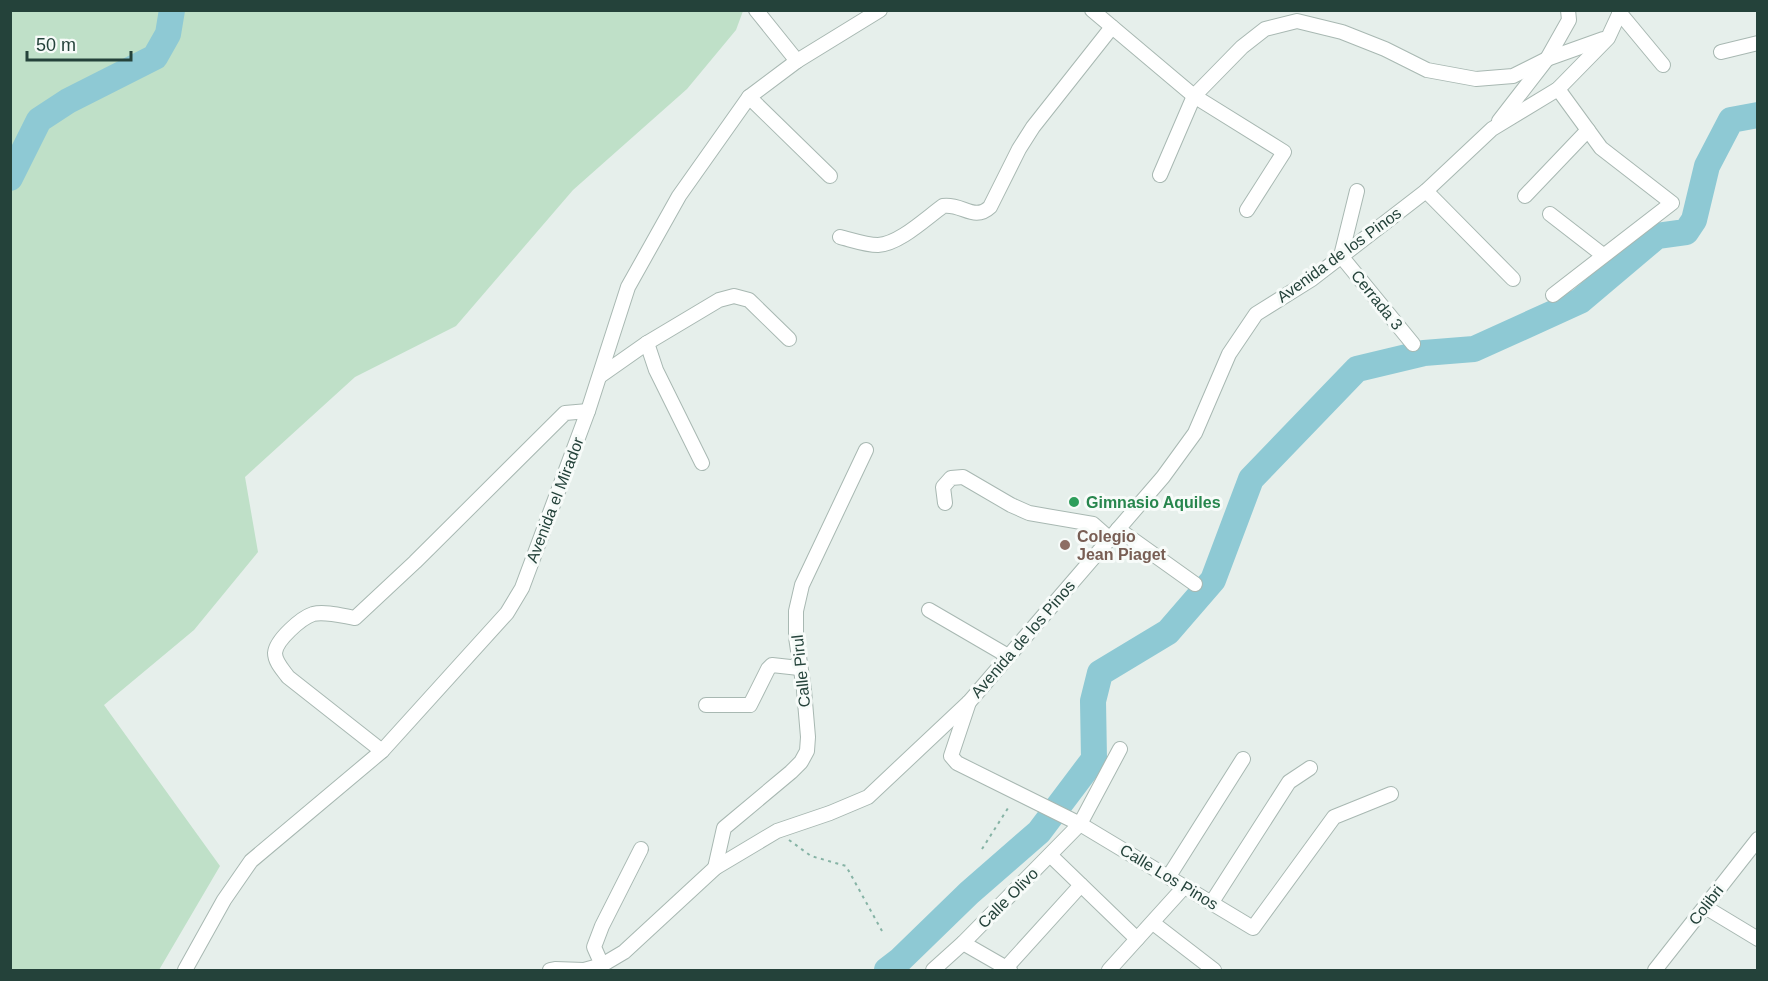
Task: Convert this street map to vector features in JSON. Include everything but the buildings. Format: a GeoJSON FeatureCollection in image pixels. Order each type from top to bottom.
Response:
{"type":"FeatureCollection","features":[{"type":"Feature","properties":{"kind":"street"},"geometry":{"type":"LineString","coordinates":[[756,10],[797,61]]}},
{"type":"Feature","properties":{"kind":"street","name":"Avenida el Mirador"},"geometry":{"type":"LineString","coordinates":[[185,970],[224,900],[250,861],[382,751],[507,613],[522,588],[588,411],[628,287],[679,195],[749,97],[797,61],[880,10]]}},
{"type":"Feature","properties":{"kind":"street"},"geometry":{"type":"LineString","coordinates":[[1092,10],[1194,96],[1284,152],[1247,210]]}},
{"type":"Feature","properties":{"kind":"street"},"geometry":{"type":"LineString","coordinates":[[1492,129],[1547,59],[1569,20],[1568,10]]}},
{"type":"Feature","properties":{"kind":"street"},"geometry":{"type":"LineString","coordinates":[[1620,11],[1663,65]]}},
{"type":"Feature","properties":{"kind":"street","name":"Avenida de los Pinos"},"geometry":{"type":"LineString","coordinates":[[553,970],[584,970],[602,965],[624,952],[715,868],[777,831],[868,797],[970,701],[1163,477],[1196,433],[1229,354],[1256,314],[1312,279],[1426,191],[1492,129],[1558,88],[1608,38],[1620,11]]}},
{"type":"Feature","properties":{"kind":"street"},"geometry":{"type":"LineString","coordinates":[[1160,176],[1194,96],[1242,47],[1265,29],[1298,21],[1342,32],[1385,49],[1427,70],[1476,79],[1513,76],[1547,59],[1608,38]]}},
{"type":"Feature","properties":{"kind":"street"},"geometry":{"type":"LineString","coordinates":[[840,237],[875,245],[887,244],[897,240],[943,206],[950,205],[977,214],[983,213],[990,207],[1019,149],[1033,127],[1112,27]]}},
{"type":"Feature","properties":{"kind":"street"},"geometry":{"type":"LineString","coordinates":[[1720,52],[1758,43]]}},
{"type":"Feature","properties":{"kind":"street"},"geometry":{"type":"LineString","coordinates":[[1553,295],[1672,203],[1601,148],[1558,88]]}},
{"type":"Feature","properties":{"kind":"street"},"geometry":{"type":"LineString","coordinates":[[749,97],[830,176]]}},
{"type":"Feature","properties":{"kind":"street"},"geometry":{"type":"LineString","coordinates":[[1525,196],[1588,130]]}},
{"type":"Feature","properties":{"kind":"street"},"geometry":{"type":"LineString","coordinates":[[1341,256],[1357,191]]}},
{"type":"Feature","properties":{"kind":"street"},"geometry":{"type":"LineString","coordinates":[[1426,191],[1513,279]]}},
{"type":"Feature","properties":{"kind":"street"},"geometry":{"type":"LineString","coordinates":[[1550,214],[1603,255]]}},
{"type":"Feature","properties":{"kind":"street","name":"Cerrada 3"},"geometry":{"type":"LineString","coordinates":[[1341,256],[1413,344]]}},
{"type":"Feature","properties":{"kind":"street"},"geometry":{"type":"LineString","coordinates":[[600,376],[647,343],[719,300],[734,296],[748,300],[789,339]]}},
{"type":"Feature","properties":{"kind":"street"},"geometry":{"type":"LineString","coordinates":[[647,343],[656,370],[702,463]]}},
{"type":"Feature","properties":{"kind":"street"},"geometry":{"type":"LineString","coordinates":[[382,751],[288,677],[276,661],[275,651],[279,642],[300,620],[315,614],[355,618],[415,562],[565,413],[588,411]]}},
{"type":"Feature","properties":{"kind":"street","name":"Calle Pirul"},"geometry":{"type":"LineString","coordinates":[[715,868],[724,828],[791,772],[801,762],[807,751],[796,611],[802,585],[866,450]]}},
{"type":"Feature","properties":{"kind":"street"},"geometry":{"type":"LineString","coordinates":[[945,503],[944,487],[951,478],[963,477],[1029,513],[1093,524],[1114,534],[1195,584]]}},
{"type":"Feature","properties":{"kind":"street"},"geometry":{"type":"LineString","coordinates":[[929,610],[1008,656]]}},
{"type":"Feature","properties":{"kind":"street"},"geometry":{"type":"LineString","coordinates":[[706,705],[750,705],[772,665],[800,668]]}},
{"type":"Feature","properties":{"kind":"street","name":"Calle Los Pinos"},"geometry":{"type":"LineString","coordinates":[[970,701],[951,756],[957,763],[1083,825],[1253,928],[1334,817],[1391,794]]}},
{"type":"Feature","properties":{"kind":"street","name":"Calle Olivo"},"geometry":{"type":"LineString","coordinates":[[933,970],[1083,825],[1120,749]]}},
{"type":"Feature","properties":{"kind":"street"},"geometry":{"type":"LineString","coordinates":[[1169,876],[1243,759]]}},
{"type":"Feature","properties":{"kind":"street"},"geometry":{"type":"LineString","coordinates":[[1212,902],[1289,782],[1310,768]]}},
{"type":"Feature","properties":{"kind":"street","name":"Colibri"},"geometry":{"type":"LineString","coordinates":[[1655,970],[1758,839]]}},
{"type":"Feature","properties":{"kind":"street"},"geometry":{"type":"LineString","coordinates":[[602,965],[594,947],[602,926],[641,849]]}},
{"type":"Feature","properties":{"kind":"street"},"geometry":{"type":"LineString","coordinates":[[1050,855],[1137,939]]}},
{"type":"Feature","properties":{"kind":"street"},"geometry":{"type":"LineString","coordinates":[[963,943],[1007,970],[1081,885]]}},
{"type":"Feature","properties":{"kind":"street"},"geometry":{"type":"LineString","coordinates":[[1109,970],[1185,886]]}},
{"type":"Feature","properties":{"kind":"street"},"geometry":{"type":"LineString","coordinates":[[1705,907],[1758,939]]}},
{"type":"Feature","properties":{"kind":"street"},"geometry":{"type":"LineString","coordinates":[[1153,923],[1215,970]]}},
{"type":"Feature","properties":{"kind":"path"},"geometry":{"type":"LineString","coordinates":[[982,849],[1018,793]]}},
{"type":"Feature","properties":{"kind":"path"},"geometry":{"type":"LineString","coordinates":[[777,831],[811,856],[846,866],[882,931]]}},
{"type":"Feature","properties":{"kind":"green space"},"geometry":{"type":"Polygon","coordinates":[[[10,11],[743,11],[736,30],[687,89],[573,190],[456,326],[355,377],[245,477],[258,552],[194,630],[104,705],[220,866],[159,970],[11,970],[10,11]]]}},
{"type":"Feature","properties":{"kind":"waterway"},"geometry":{"type":"LineString","coordinates":[[10,178],[39,120],[68,101],[155,57],[168,34],[172,10]]}},
{"type":"Feature","properties":{"kind":"waterway"},"geometry":{"type":"LineString","coordinates":[[887,970],[969,893],[1039,832],[1094,759],[1093,701],[1100,673],[1168,632],[1213,580],[1251,479],[1357,369],[1424,353],[1474,349],[1580,301],[1657,236],[1686,232],[1694,220],[1707,166],[1731,120],[1758,115]]}},
{"type":"Feature","properties":{"kind":"place","name":"Gimnasio Aquiles"},"geometry":{"type":"Point","coordinates":[1074,502]}},
{"type":"Feature","properties":{"kind":"place","name":"Colegio Jean Piaget"},"geometry":{"type":"Point","coordinates":[1065,545]}}]}
